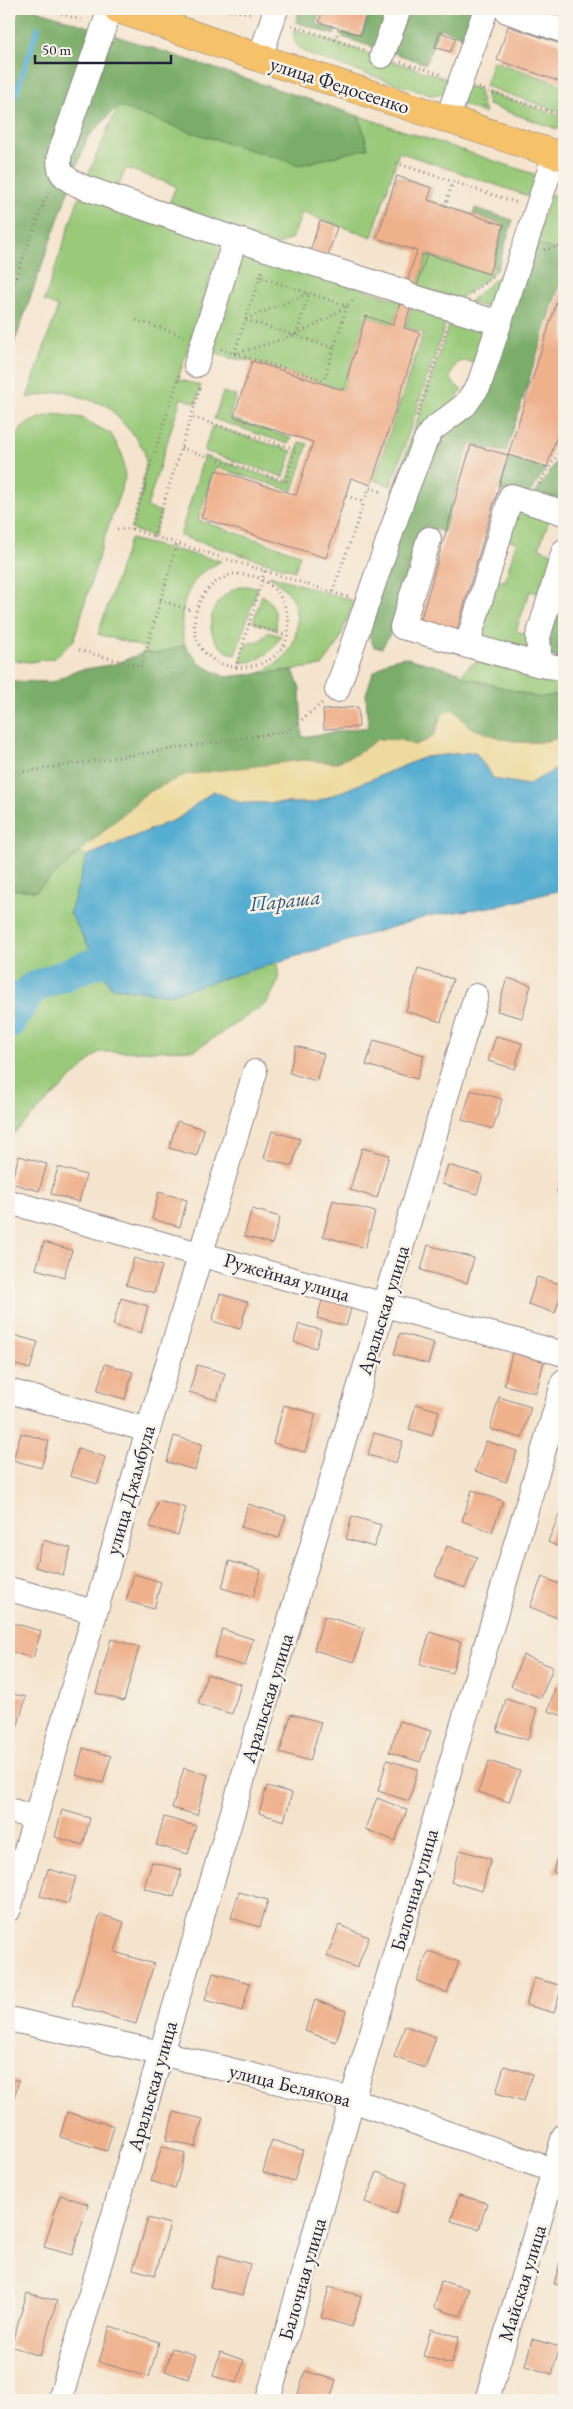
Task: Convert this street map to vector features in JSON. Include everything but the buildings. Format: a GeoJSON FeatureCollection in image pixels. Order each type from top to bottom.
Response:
{"type":"FeatureCollection","features":[{"type":"Feature","properties":{"kind":"main road","name":"улица Федосеенко"},"geometry":{"type":"LineString","coordinates":[[118,9],[158,16],[260,58],[560,156]]}},
{"type":"Feature","properties":{"kind":"street"},"geometry":{"type":"LineString","coordinates":[[110,9],[58,165],[66,178],[83,187],[235,239],[499,323]]}},
{"type":"Feature","properties":{"kind":"street"},"geometry":{"type":"LineString","coordinates":[[382,56],[398,9]]}},
{"type":"Feature","properties":{"kind":"street"},"geometry":{"type":"LineString","coordinates":[[446,120],[459,80],[491,9],[564,31]]}},
{"type":"Feature","properties":{"kind":"street"},"geometry":{"type":"LineString","coordinates":[[260,58],[275,14]]}},
{"type":"Feature","properties":{"kind":"street"},"geometry":{"type":"LineString","coordinates":[[338,690],[382,508],[432,430],[465,405],[479,385],[535,209],[560,156]]}},
{"type":"Feature","properties":{"kind":"street"},"geometry":{"type":"LineString","coordinates":[[196,373],[235,239]]}},
{"type":"Feature","properties":{"kind":"street"},"geometry":{"type":"LineString","coordinates":[[467,646],[511,496],[564,513]]}},
{"type":"Feature","properties":{"kind":"street"},"geometry":{"type":"LineString","coordinates":[[429,539],[402,627],[540,665],[564,668]]}},
{"type":"Feature","properties":{"kind":"street"},"geometry":{"type":"LineString","coordinates":[[540,665],[538,637],[564,551]]}},
{"type":"Feature","properties":{"kind":"street","name":"Аральская улица"},"geometry":{"type":"LineString","coordinates":[[60,2400],[161,2053],[476,996]]}},
{"type":"Feature","properties":{"kind":"street","name":"улица Джамбула"},"geometry":{"type":"LineString","coordinates":[[9,1910],[148,1430],[255,1072]]}},
{"type":"Feature","properties":{"kind":"street","name":"Ружейная улица"},"geometry":{"type":"LineString","coordinates":[[9,1202],[202,1253],[564,1354]]}},
{"type":"Feature","properties":{"kind":"street","name":"Балочная улица"},"geometry":{"type":"LineString","coordinates":[[268,2400],[352,2100],[564,1381]]}},
{"type":"Feature","properties":{"kind":"street"},"geometry":{"type":"LineString","coordinates":[[9,1391],[148,1430]]}},
{"type":"Feature","properties":{"kind":"street"},"geometry":{"type":"LineString","coordinates":[[9,1589],[95,1612]]}},
{"type":"Feature","properties":{"kind":"street"},"geometry":{"type":"LineString","coordinates":[[9,1810],[35,1818]]}},
{"type":"Feature","properties":{"kind":"street","name":"улица Белякова"},"geometry":{"type":"LineString","coordinates":[[9,2019],[161,2053],[352,2100],[560,2172]]}},
{"type":"Feature","properties":{"kind":"street","name":"Майская улица"},"geometry":{"type":"LineString","coordinates":[[487,2400],[560,2172],[564,2136]]}},
{"type":"Feature","properties":{"kind":"path"},"geometry":{"type":"LineString","coordinates":[[209,9],[253,14],[275,14],[335,40],[564,115]]}},
{"type":"Feature","properties":{"kind":"path"},"geometry":{"type":"LineString","coordinates":[[335,40],[339,29]]}},
{"type":"Feature","properties":{"kind":"path"},"geometry":{"type":"LineString","coordinates":[[396,163],[535,209]]}},
{"type":"Feature","properties":{"kind":"path"},"geometry":{"type":"LineString","coordinates":[[9,296],[58,165]]}},
{"type":"Feature","properties":{"kind":"path"},"geometry":{"type":"LineString","coordinates":[[444,206],[453,182]]}},
{"type":"Feature","properties":{"kind":"path"},"geometry":{"type":"LineString","coordinates":[[416,420],[453,308],[497,274]]}},
{"type":"Feature","properties":{"kind":"path"},"geometry":{"type":"LineString","coordinates":[[260,277],[347,306]]}},
{"type":"Feature","properties":{"kind":"path"},"geometry":{"type":"LineString","coordinates":[[347,306],[324,380],[234,354],[296,336],[347,306],[374,283]]}},
{"type":"Feature","properties":{"kind":"path"},"geometry":{"type":"LineString","coordinates":[[296,336],[309,293]]}},
{"type":"Feature","properties":{"kind":"path"},"geometry":{"type":"LineString","coordinates":[[309,293],[246,320],[334,348]]}},
{"type":"Feature","properties":{"kind":"path"},"geometry":{"type":"LineString","coordinates":[[131,529],[180,373],[196,373],[191,417],[154,537]]}},
{"type":"Feature","properties":{"kind":"path"},"geometry":{"type":"LineString","coordinates":[[182,448],[286,481],[296,449],[191,417]]}},
{"type":"Feature","properties":{"kind":"path"},"geometry":{"type":"LineString","coordinates":[[557,438],[564,440]]}},
{"type":"Feature","properties":{"kind":"path"},"geometry":{"type":"LineString","coordinates":[[527,501],[564,444]]}},
{"type":"Feature","properties":{"kind":"path"},"geometry":{"type":"LineString","coordinates":[[333,592],[391,495],[369,488],[382,508]]}},
{"type":"Feature","properties":{"kind":"path"},"geometry":{"type":"LineString","coordinates":[[346,496],[382,508]]}},
{"type":"Feature","properties":{"kind":"path"},"geometry":{"type":"LineString","coordinates":[[117,529],[131,529],[350,597],[354,589]]}},
{"type":"Feature","properties":{"kind":"path"},"geometry":{"type":"LineString","coordinates":[[79,650],[141,666],[177,544]]}},
{"type":"Feature","properties":{"kind":"path"},"geometry":{"type":"LineString","coordinates":[[236,668],[265,570]]}},
{"type":"Feature","properties":{"kind":"path"},"geometry":{"type":"LineString","coordinates":[[233,574],[263,580],[283,602],[288,615],[289,630],[287,636],[284,645],[267,661],[236,668],[213,660],[202,650],[197,635],[195,614],[205,591],[221,577],[233,574]]}},
{"type":"Feature","properties":{"kind":"path"},"geometry":{"type":"LineString","coordinates":[[160,600],[193,611]]}},
{"type":"Feature","properties":{"kind":"path"},"geometry":{"type":"LineString","coordinates":[[249,624],[287,636]]}},
{"type":"Feature","properties":{"kind":"path"},"geometry":{"type":"LineString","coordinates":[[9,774],[288,731],[338,690]]}},
{"type":"Feature","properties":{"kind":"green space"},"geometry":{"type":"Polygon","coordinates":[[[20,9],[34,9],[359,116],[368,148],[300,165],[187,131],[118,106],[87,138],[9,358],[9,45],[20,9]]]}},
{"type":"Feature","properties":{"kind":"green space"},"geometry":{"type":"Polygon","coordinates":[[[299,9],[320,9],[316,24],[336,30],[334,35],[296,22],[299,9]]]}},
{"type":"Feature","properties":{"kind":"green space"},"geometry":{"type":"Polygon","coordinates":[[[370,9],[395,9],[381,50],[342,37],[343,32],[361,37],[370,9]]]}},
{"type":"Feature","properties":{"kind":"green space"},"geometry":{"type":"Polygon","coordinates":[[[403,9],[471,9],[464,37],[439,28],[426,64],[388,51],[403,9]]]}},
{"type":"Feature","properties":{"kind":"green space"},"geometry":{"type":"Polygon","coordinates":[[[294,29],[453,81],[446,94],[430,95],[307,54],[296,43],[294,29]]]}},
{"type":"Feature","properties":{"kind":"green space"},"geometry":{"type":"Polygon","coordinates":[[[493,61],[564,85],[564,98],[560,112],[485,86],[493,61]]]}},
{"type":"Feature","properties":{"kind":"green space"},"geometry":{"type":"Polygon","coordinates":[[[463,84],[479,90],[485,114],[462,104],[463,84]]]}},
{"type":"Feature","properties":{"kind":"green space"},"geometry":{"type":"Polygon","coordinates":[[[485,92],[564,117],[564,125],[557,129],[488,105],[485,92]]]}},
{"type":"Feature","properties":{"kind":"green space"},"geometry":{"type":"Polygon","coordinates":[[[118,106],[368,148],[359,116],[534,174],[537,177],[534,198],[399,152],[372,237],[302,213],[293,237],[278,246],[167,209],[176,186],[126,168],[117,190],[86,179],[118,106]]]}},
{"type":"Feature","properties":{"kind":"green space"},"geometry":{"type":"Polygon","coordinates":[[[397,176],[432,188],[429,200],[504,225],[491,265],[498,267],[489,277],[459,299],[417,287],[427,255],[489,274],[377,238],[397,176]]]}},
{"type":"Feature","properties":{"kind":"green space"},"geometry":{"type":"Polygon","coordinates":[[[80,194],[222,242],[178,379],[201,386],[196,403],[181,398],[147,507],[161,512],[153,537],[131,529],[144,486],[141,495],[146,463],[144,450],[108,406],[63,391],[27,398],[58,307],[44,301],[80,194]]]}},
{"type":"Feature","properties":{"kind":"green space"},"geometry":{"type":"Polygon","coordinates":[[[551,194],[564,199],[564,253],[534,243],[551,194]]]}},
{"type":"Feature","properties":{"kind":"green space"},"geometry":{"type":"Polygon","coordinates":[[[475,208],[513,220],[498,267],[492,266],[505,225],[473,214],[475,208]]]}},
{"type":"Feature","properties":{"kind":"green space"},"geometry":{"type":"Polygon","coordinates":[[[534,243],[564,253],[564,270],[506,452],[469,445],[444,532],[425,526],[400,591],[390,634],[382,648],[374,647],[367,631],[436,436],[457,417],[534,243]]]}},
{"type":"Feature","properties":{"kind":"green space"},"geometry":{"type":"Polygon","coordinates":[[[244,251],[401,301],[393,325],[366,316],[343,390],[252,361],[228,358],[211,350],[237,256],[244,251]]]}},
{"type":"Feature","properties":{"kind":"green space"},"geometry":{"type":"Polygon","coordinates":[[[500,275],[503,276],[497,306],[491,309],[469,302],[500,275]]]}},
{"type":"Feature","properties":{"kind":"green space"},"geometry":{"type":"Polygon","coordinates":[[[413,303],[449,313],[391,486],[374,480],[423,333],[405,327],[413,303]]]}},
{"type":"Feature","properties":{"kind":"green space"},"geometry":{"type":"Polygon","coordinates":[[[452,315],[489,330],[478,364],[466,361],[458,362],[453,369],[450,378],[462,390],[395,487],[452,315]]]}},
{"type":"Feature","properties":{"kind":"green space"},"geometry":{"type":"Polygon","coordinates":[[[223,392],[236,396],[229,418],[291,438],[288,444],[214,419],[223,392]]]}},
{"type":"Feature","properties":{"kind":"green space"},"geometry":{"type":"Polygon","coordinates":[[[56,414],[82,418],[111,434],[122,454],[125,478],[102,545],[74,640],[55,658],[30,662],[9,660],[9,453],[16,436],[25,425],[56,414]]]}},
{"type":"Feature","properties":{"kind":"green space"},"geometry":{"type":"Polygon","coordinates":[[[212,426],[292,451],[284,477],[204,451],[212,426]]]}},
{"type":"Feature","properties":{"kind":"green space"},"geometry":{"type":"Polygon","coordinates":[[[300,442],[308,444],[293,491],[215,467],[198,520],[300,554],[295,571],[180,536],[204,456],[287,483],[300,442]]]}},
{"type":"Feature","properties":{"kind":"green space"},"geometry":{"type":"Polygon","coordinates":[[[564,450],[564,510],[531,500],[564,450]]]}},
{"type":"Feature","properties":{"kind":"green space"},"geometry":{"type":"Polygon","coordinates":[[[509,458],[546,469],[526,498],[499,490],[509,458]]]}},
{"type":"Feature","properties":{"kind":"green space"},"geometry":{"type":"Polygon","coordinates":[[[508,509],[552,512],[539,548],[560,556],[548,596],[530,591],[516,631],[536,637],[535,650],[487,644],[476,627],[489,577],[505,581],[516,542],[500,537],[508,509]]]}},
{"type":"Feature","properties":{"kind":"green space"},"geometry":{"type":"Polygon","coordinates":[[[130,539],[221,561],[200,575],[188,592],[182,618],[185,645],[157,654],[145,652],[146,648],[98,634],[130,539]]]}},
{"type":"Feature","properties":{"kind":"green space"},"geometry":{"type":"Polygon","coordinates":[[[269,575],[354,601],[338,644],[322,666],[258,674],[276,664],[290,650],[296,635],[297,626],[293,601],[282,586],[269,575]]]}},
{"type":"Feature","properties":{"kind":"green space"},"geometry":{"type":"Polygon","coordinates":[[[558,577],[564,579],[564,660],[548,655],[558,577]]]}},
{"type":"Feature","properties":{"kind":"green space"},"geometry":{"type":"Polygon","coordinates":[[[243,586],[258,587],[235,655],[223,649],[215,640],[211,630],[211,619],[221,599],[231,591],[243,586]]]}},
{"type":"Feature","properties":{"kind":"green space"},"geometry":{"type":"Polygon","coordinates":[[[262,595],[270,601],[274,610],[276,630],[253,622],[262,595]]]}},
{"type":"Feature","properties":{"kind":"green space"},"geometry":{"type":"Polygon","coordinates":[[[268,632],[281,636],[273,647],[259,659],[240,662],[246,644],[261,640],[268,632]]]}},
{"type":"Feature","properties":{"kind":"green space"},"geometry":{"type":"Polygon","coordinates":[[[185,645],[200,664],[225,677],[293,670],[300,688],[302,737],[368,727],[366,694],[373,673],[388,661],[403,657],[459,672],[461,676],[540,698],[564,693],[564,737],[546,741],[515,742],[487,735],[442,714],[435,734],[428,740],[414,745],[399,740],[378,739],[357,754],[335,763],[303,760],[252,768],[147,793],[36,891],[9,889],[9,681],[53,682],[74,671],[115,664],[145,652],[157,654],[185,645]]]}},
{"type":"Feature","properties":{"kind":"green space"},"geometry":{"type":"Polygon","coordinates":[[[484,661],[564,676],[564,693],[540,698],[461,676],[471,665],[484,661]]]}},
{"type":"Feature","properties":{"kind":"green space"},"geometry":{"type":"Polygon","coordinates":[[[80,852],[87,856],[70,913],[111,987],[169,995],[277,961],[279,980],[267,1003],[195,1050],[99,1052],[9,1138],[9,889],[36,891],[80,852]]]}},
{"type":"Feature","properties":{"kind":"sand"},"geometry":{"type":"Polygon","coordinates":[[[452,709],[473,729],[504,739],[532,743],[564,737],[564,765],[527,785],[494,779],[475,752],[425,757],[314,803],[241,803],[213,791],[179,818],[87,856],[80,852],[147,793],[185,775],[303,760],[335,763],[357,754],[378,739],[400,740],[414,745],[428,740],[435,734],[442,714],[452,709]]]}},
{"type":"Feature","properties":{"kind":"water"},"geometry":{"type":"Polygon","coordinates":[[[475,752],[494,779],[527,785],[564,765],[564,889],[503,905],[429,916],[169,995],[111,987],[70,913],[87,856],[179,818],[213,791],[241,803],[314,803],[425,757],[475,752]]]}},
{"type":"Feature","properties":{"kind":"waterway"},"geometry":{"type":"LineString","coordinates":[[9,114],[38,28]]}},
{"type":"Feature","properties":{"kind":"waterway","name":"Параша"},"geometry":{"type":"LineString","coordinates":[[9,1023],[32,988],[138,946]]}},
{"type":"Feature","properties":{"kind":"waterway"},"geometry":{"type":"LineString","coordinates":[[9,980],[26,997]]}}]}
